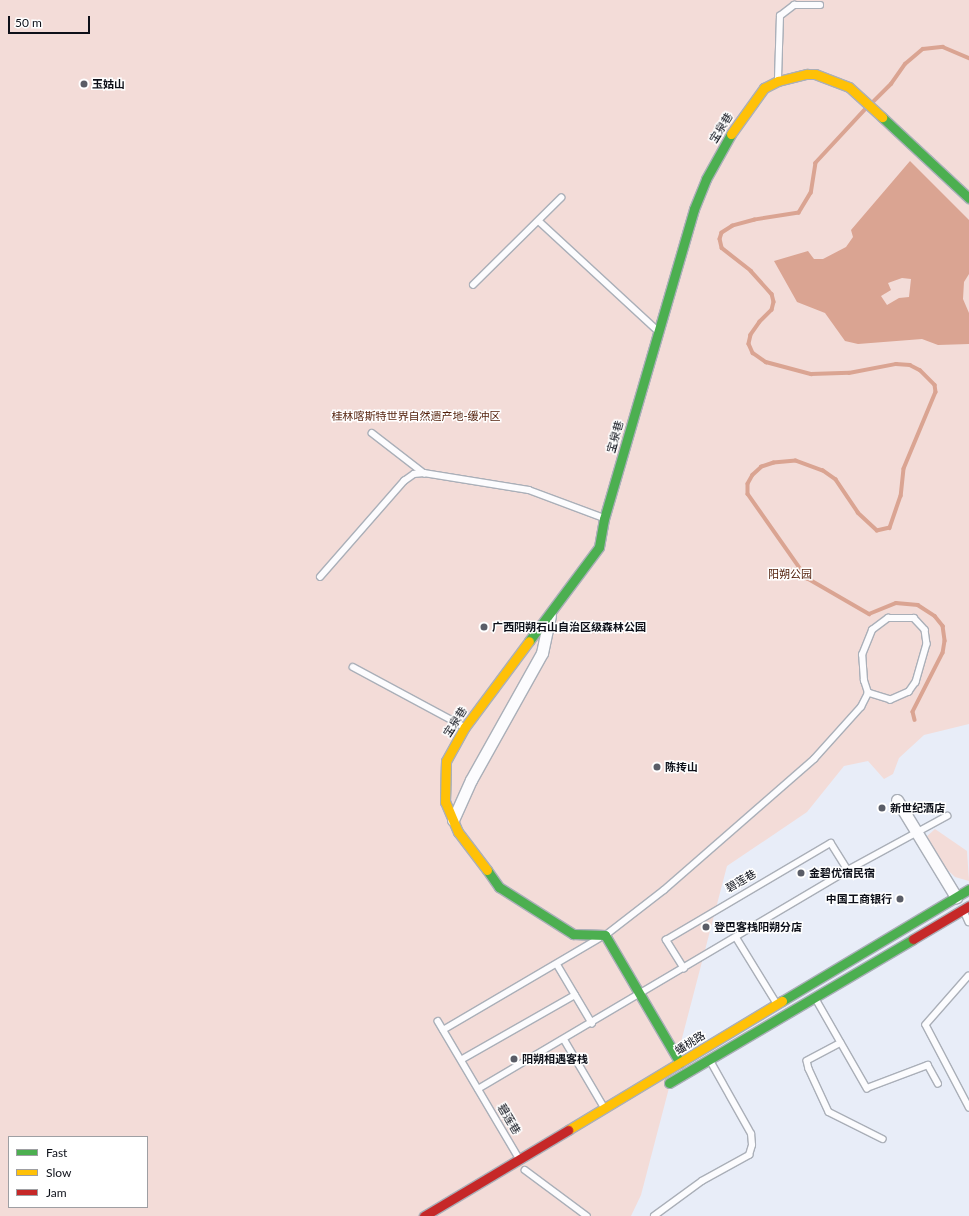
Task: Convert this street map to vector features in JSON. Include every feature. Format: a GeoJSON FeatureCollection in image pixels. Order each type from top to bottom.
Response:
{"type":"FeatureCollection","features":[{"type":"Feature","properties":{"kind":"street","name":"宝泉巷"},"geometry":{"type":"LineString","coordinates":[[605,935],[573,934],[499,887],[458,832],[445,802],[446,761],[465,727],[599,546],[604,518],[658,330],[691,217],[706,179],[727,139],[755,98],[764,88],[778,81],[815,74],[849,87],[878,112],[969,198]]}},
{"type":"Feature","properties":{"kind":"street"},"geometry":{"type":"LineString","coordinates":[[453,820],[471,780],[542,653],[551,612]]}},
{"type":"Feature","properties":{"kind":"street"},"geometry":{"type":"LineString","coordinates":[[896,800],[956,897]]}},
{"type":"Feature","properties":{"kind":"street","name":"蟠桃路"},"geometry":{"type":"LineString","coordinates":[[424,1216],[605,1109],[969,889]]}},
{"type":"Feature","properties":{"kind":"street"},"geometry":{"type":"LineString","coordinates":[[657,1090],[966,908]]}},
{"type":"Feature","properties":{"kind":"street"},"geometry":{"type":"LineString","coordinates":[[605,935],[680,1063]]}},
{"type":"Feature","properties":{"kind":"lane"},"geometry":{"type":"LineString","coordinates":[[778,81],[780,16],[794,5],[820,5]]}},
{"type":"Feature","properties":{"kind":"lane"},"geometry":{"type":"LineString","coordinates":[[473,285],[561,198]]}},
{"type":"Feature","properties":{"kind":"lane"},"geometry":{"type":"LineString","coordinates":[[539,221],[658,330]]}},
{"type":"Feature","properties":{"kind":"lane"},"geometry":{"type":"LineString","coordinates":[[372,433],[424,473]]}},
{"type":"Feature","properties":{"kind":"lane"},"geometry":{"type":"LineString","coordinates":[[320,578],[404,481],[414,474],[424,473],[528,490],[604,518]]}},
{"type":"Feature","properties":{"kind":"lane"},"geometry":{"type":"LineString","coordinates":[[444,1030],[605,935],[664,890],[814,759],[862,707],[868,693],[864,681],[862,655],[872,630],[888,618],[914,618],[925,630],[927,644],[916,682],[909,692],[891,700],[884,700],[868,693]]}},
{"type":"Feature","properties":{"kind":"lane"},"geometry":{"type":"LineString","coordinates":[[353,667],[465,727]]}},
{"type":"Feature","properties":{"kind":"lane"},"geometry":{"type":"LineString","coordinates":[[478,1089],[684,969],[848,870],[947,816]]}},
{"type":"Feature","properties":{"kind":"lane","name":"碧莲巷"},"geometry":{"type":"LineString","coordinates":[[684,969],[666,940],[831,843],[848,870]]}},
{"type":"Feature","properties":{"kind":"lane"},"geometry":{"type":"LineString","coordinates":[[966,908],[969,922]]}},
{"type":"Feature","properties":{"kind":"lane"},"geometry":{"type":"LineString","coordinates":[[736,937],[777,1004]]}},
{"type":"Feature","properties":{"kind":"lane"},"geometry":{"type":"LineString","coordinates":[[557,964],[592,1023]]}},
{"type":"Feature","properties":{"kind":"lane"},"geometry":{"type":"LineString","coordinates":[[969,976],[926,1025],[969,1107]]}},
{"type":"Feature","properties":{"kind":"lane"},"geometry":{"type":"LineString","coordinates":[[461,1060],[575,995]]}},
{"type":"Feature","properties":{"kind":"lane"},"geometry":{"type":"LineString","coordinates":[[814,997],[867,1088],[928,1065],[938,1083]]}},
{"type":"Feature","properties":{"kind":"lane","name":"碧莲巷"},"geometry":{"type":"LineString","coordinates":[[438,1021],[520,1160]]}},
{"type":"Feature","properties":{"kind":"lane"},"geometry":{"type":"LineString","coordinates":[[564,1040],[605,1109]]}},
{"type":"Feature","properties":{"kind":"lane"},"geometry":{"type":"LineString","coordinates":[[841,1043],[807,1061],[809,1069],[830,1112],[883,1139]]}},
{"type":"Feature","properties":{"kind":"lane"},"geometry":{"type":"LineString","coordinates":[[654,1216],[702,1181],[744,1158],[750,1150],[751,1134],[708,1059]]}},
{"type":"Feature","properties":{"kind":"lane"},"geometry":{"type":"LineString","coordinates":[[525,1170],[587,1216]]}},
{"type":"Feature","properties":{"kind":"green space","name":"桂林喀斯特世界自然遗产地-缓冲区"},"geometry":{"type":"Polygon","coordinates":[[[0,0],[969,0],[969,724],[924,735],[899,758],[893,774],[884,779],[868,761],[844,766],[807,812],[727,866],[641,1195],[631,1216],[0,1216],[0,0]]]}},
{"type":"Feature","properties":{"kind":"green space"},"geometry":{"type":"Polygon","coordinates":[[[935,829],[967,851],[969,881],[955,877],[936,859],[925,838],[935,829]]]}},
{"type":"Feature","properties":{"kind":"shaded area"},"geometry":{"type":"Polygon","coordinates":[[[910,161],[969,220],[969,274],[964,282],[963,299],[969,313],[969,344],[938,345],[922,339],[858,344],[845,341],[825,313],[797,302],[774,261],[808,251],[814,259],[823,259],[846,247],[853,237],[851,230],[910,161]],[[902,278],[888,283],[891,290],[881,296],[887,305],[899,298],[909,297],[911,279],[902,278]]]}},
{"type":"Feature","properties":{"kind":"waterway"},"geometry":{"type":"LineString","coordinates":[[872,103],[891,84],[905,64],[923,49],[943,47],[969,58]]}},
{"type":"Feature","properties":{"kind":"waterway"},"geometry":{"type":"LineString","coordinates":[[866,109],[816,163],[811,193],[799,213],[755,220],[733,226],[722,233],[720,239],[722,248],[751,271],[772,294],[774,302],[772,310],[760,322],[751,335],[749,344],[753,353],[766,362],[811,374],[849,373],[896,364],[910,365],[920,370],[935,385],[936,392],[904,469],[901,496],[890,528],[877,531],[858,513],[836,480],[823,471],[796,461],[774,463],[762,467],[753,475],[748,484],[748,494],[807,578],[869,614],[896,603],[918,605],[935,616],[943,626],[945,641],[943,653],[913,712],[915,720]]}},
{"type":"Feature","properties":{"kind":"traffic: fast"},"geometry":{"type":"LineString","coordinates":[[882,117],[969,198]]}},
{"type":"Feature","properties":{"kind":"traffic: fast"},"geometry":{"type":"LineString","coordinates":[[529,641],[599,547],[604,519],[694,209],[706,179],[731,134]]}},
{"type":"Feature","properties":{"kind":"traffic: fast"},"geometry":{"type":"LineString","coordinates":[[487,870],[499,887],[573,934],[605,935],[680,1063]]}},
{"type":"Feature","properties":{"kind":"traffic: fast"},"geometry":{"type":"LineString","coordinates":[[782,1001],[969,889]]}},
{"type":"Feature","properties":{"kind":"traffic: fast"},"geometry":{"type":"LineString","coordinates":[[669,1083],[913,939]]}},
{"type":"Feature","properties":{"kind":"traffic: slow"},"geometry":{"type":"LineString","coordinates":[[731,134],[764,88],[778,81],[807,74],[815,74],[849,87],[882,117]]}},
{"type":"Feature","properties":{"kind":"traffic: slow"},"geometry":{"type":"LineString","coordinates":[[487,870],[458,832],[445,802],[446,761],[465,727],[529,641]]}},
{"type":"Feature","properties":{"kind":"traffic: slow"},"geometry":{"type":"LineString","coordinates":[[568,1130],[782,1001]]}},
{"type":"Feature","properties":{"kind":"traffic: jam"},"geometry":{"type":"LineString","coordinates":[[913,939],[969,906]]}},
{"type":"Feature","properties":{"kind":"traffic: jam"},"geometry":{"type":"LineString","coordinates":[[424,1216],[568,1130]]}},
{"type":"Feature","properties":{"kind":"place","name":"玉姑山"},"geometry":{"type":"Point","coordinates":[84,84]}},
{"type":"Feature","properties":{"kind":"place","name":"广西阳朔石山自治区级森林公园"},"geometry":{"type":"Point","coordinates":[484,627]}},
{"type":"Feature","properties":{"kind":"place","name":"陈抟山"},"geometry":{"type":"Point","coordinates":[657,767]}},
{"type":"Feature","properties":{"kind":"place","name":"新世纪酒店"},"geometry":{"type":"Point","coordinates":[882,808]}},
{"type":"Feature","properties":{"kind":"place","name":"金碧优宿民宿"},"geometry":{"type":"Point","coordinates":[801,873]}},
{"type":"Feature","properties":{"kind":"place","name":"中国工商银行"},"geometry":{"type":"Point","coordinates":[900,899]}},
{"type":"Feature","properties":{"kind":"place","name":"登巴客栈阳朔分店"},"geometry":{"type":"Point","coordinates":[706,927]}},
{"type":"Feature","properties":{"kind":"place","name":"阳朔相遇客栈"},"geometry":{"type":"Point","coordinates":[514,1059]}},
{"type":"Feature","properties":{"kind":"park label","name":"阳朔公园"},"geometry":{"type":"Point","coordinates":[790,574]}}]}
